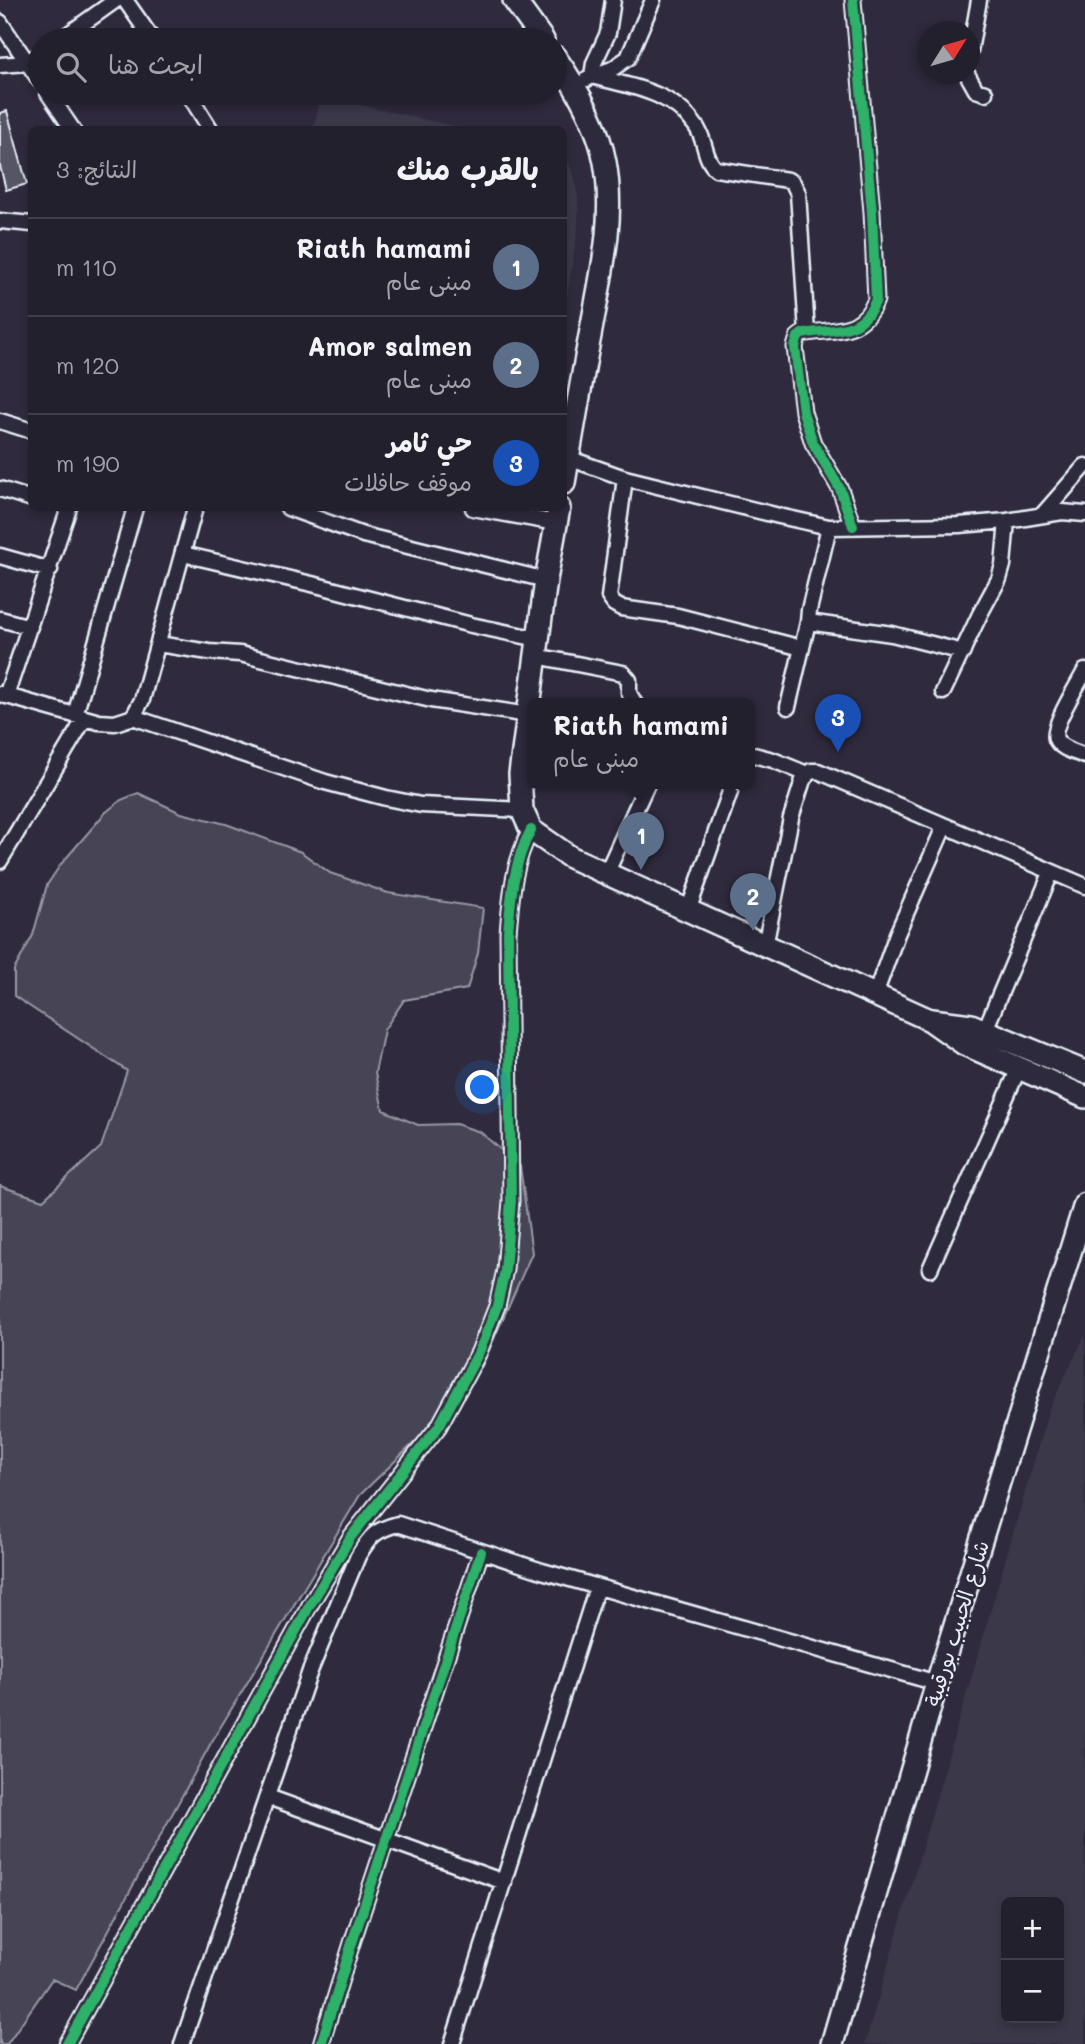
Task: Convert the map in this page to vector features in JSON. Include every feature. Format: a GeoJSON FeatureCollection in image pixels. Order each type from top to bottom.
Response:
{"type":"FeatureCollection","features":[{"type":"Feature","properties":{"kind":"main road"},"geometry":{"type":"LineString","coordinates":[[514,0],[534,28]]}},
{"type":"Feature","properties":{"kind":"main road"},"geometry":{"type":"LineString","coordinates":[[567,67],[583,80],[604,159],[609,196],[608,237],[567,464]]}},
{"type":"Feature","properties":{"kind":"main road"},"geometry":{"type":"LineString","coordinates":[[530,698],[546,580],[558,515]]}},
{"type":"Feature","properties":{"kind":"main road"},"geometry":{"type":"LineString","coordinates":[[527,722],[520,774],[522,810],[531,830],[570,857],[930,1020],[964,1044],[1085,1097]]}},
{"type":"Feature","properties":{"kind":"main road"},"geometry":{"type":"LineString","coordinates":[[930,1020],[971,1025],[1085,1072]]}},
{"type":"Feature","properties":{"kind":"main road","name":"شارع الحبيب بورقيبة"},"geometry":{"type":"LineString","coordinates":[[832,2044],[937,1683],[1085,1204]]}},
{"type":"Feature","properties":{"kind":"street"},"geometry":{"type":"LineString","coordinates":[[77,28],[116,0]]}},
{"type":"Feature","properties":{"kind":"street"},"geometry":{"type":"LineString","coordinates":[[125,0],[145,28]]}},
{"type":"Feature","properties":{"kind":"street"},"geometry":{"type":"LineString","coordinates":[[583,80],[608,33],[613,0]]}},
{"type":"Feature","properties":{"kind":"street"},"geometry":{"type":"LineString","coordinates":[[583,80],[612,69],[628,58],[653,0]]}},
{"type":"Feature","properties":{"kind":"street"},"geometry":{"type":"LineString","coordinates":[[853,0],[872,212],[876,300],[870,313],[857,325],[844,330],[807,333],[798,337],[795,347],[803,412],[813,443],[840,489],[853,526]]}},
{"type":"Feature","properties":{"kind":"street"},"geometry":{"type":"LineString","coordinates":[[975,21],[979,0]]}},
{"type":"Feature","properties":{"kind":"street"},"geometry":{"type":"LineString","coordinates":[[0,22],[28,63]]}},
{"type":"Feature","properties":{"kind":"street"},"geometry":{"type":"LineString","coordinates":[[0,65],[28,63]]}},
{"type":"Feature","properties":{"kind":"street"},"geometry":{"type":"LineString","coordinates":[[583,80],[660,95],[695,124],[704,142],[710,164],[716,169],[793,183],[798,193],[807,333]]}},
{"type":"Feature","properties":{"kind":"street"},"geometry":{"type":"LineString","coordinates":[[972,84],[976,90],[985,93]]}},
{"type":"Feature","properties":{"kind":"street"},"geometry":{"type":"LineString","coordinates":[[56,105],[70,126]]}},
{"type":"Feature","properties":{"kind":"street"},"geometry":{"type":"LineString","coordinates":[[195,105],[209,126]]}},
{"type":"Feature","properties":{"kind":"street"},"geometry":{"type":"LineString","coordinates":[[0,221],[28,224]]}},
{"type":"Feature","properties":{"kind":"street"},"geometry":{"type":"LineString","coordinates":[[0,421],[28,429]]}},
{"type":"Feature","properties":{"kind":"street"},"geometry":{"type":"LineString","coordinates":[[568,458],[625,478],[830,527],[960,525],[1007,522],[1062,512],[1085,514]]}},
{"type":"Feature","properties":{"kind":"street"},"geometry":{"type":"LineString","coordinates":[[1043,514],[1085,466]]}},
{"type":"Feature","properties":{"kind":"street"},"geometry":{"type":"LineString","coordinates":[[625,478],[609,597],[614,604],[621,608],[678,616],[802,648]]}},
{"type":"Feature","properties":{"kind":"street"},"geometry":{"type":"LineString","coordinates":[[0,489],[28,498]]}},
{"type":"Feature","properties":{"kind":"street"},"geometry":{"type":"LineString","coordinates":[[65,511],[50,570],[3,695],[80,717],[115,723],[133,717],[325,782],[386,798],[421,805],[522,810]]}},
{"type":"Feature","properties":{"kind":"street"},"geometry":{"type":"LineString","coordinates":[[0,861],[80,717],[134,511]]}},
{"type":"Feature","properties":{"kind":"street"},"geometry":{"type":"LineString","coordinates":[[133,717],[142,700],[194,511]]}},
{"type":"Feature","properties":{"kind":"street"},"geometry":{"type":"LineString","coordinates":[[296,511],[363,535],[546,580]]}},
{"type":"Feature","properties":{"kind":"street"},"geometry":{"type":"LineString","coordinates":[[509,511],[558,515]]}},
{"type":"Feature","properties":{"kind":"street"},"geometry":{"type":"LineString","coordinates":[[943,692],[999,579],[1007,522]]}},
{"type":"Feature","properties":{"kind":"street"},"geometry":{"type":"LineString","coordinates":[[788,707],[830,527]]}},
{"type":"Feature","properties":{"kind":"street"},"geometry":{"type":"LineString","coordinates":[[183,554],[471,625],[623,673],[629,680],[632,698]]}},
{"type":"Feature","properties":{"kind":"street"},"geometry":{"type":"LineString","coordinates":[[0,556],[50,570]]}},
{"type":"Feature","properties":{"kind":"street"},"geometry":{"type":"LineString","coordinates":[[0,619],[30,628]]}},
{"type":"Feature","properties":{"kind":"street"},"geometry":{"type":"LineString","coordinates":[[808,622],[892,634],[962,652]]}},
{"type":"Feature","properties":{"kind":"street"},"geometry":{"type":"LineString","coordinates":[[158,644],[240,654],[430,701],[527,715]]}},
{"type":"Feature","properties":{"kind":"street"},"geometry":{"type":"LineString","coordinates":[[1085,671],[1056,727],[1056,738],[1063,746],[1085,756]]}},
{"type":"Feature","properties":{"kind":"street"},"geometry":{"type":"LineString","coordinates":[[755,755],[807,775]]}},
{"type":"Feature","properties":{"kind":"street"},"geometry":{"type":"LineString","coordinates":[[765,946],[791,818],[799,788],[811,771],[818,771],[1085,886]]}},
{"type":"Feature","properties":{"kind":"street"},"geometry":{"type":"LineString","coordinates":[[606,874],[644,789]]}},
{"type":"Feature","properties":{"kind":"street"},"geometry":{"type":"LineString","coordinates":[[688,911],[730,792]]}},
{"type":"Feature","properties":{"kind":"street"},"geometry":{"type":"LineString","coordinates":[[875,995],[897,934],[944,827]]}},
{"type":"Feature","properties":{"kind":"street"},"geometry":{"type":"LineString","coordinates":[[67,2044],[310,1605],[350,1538],[439,1426],[479,1352],[497,1306],[505,1270],[511,1201],[508,933],[510,901],[519,857],[531,830]]}},
{"type":"Feature","properties":{"kind":"street"},"geometry":{"type":"LineString","coordinates":[[985,1030],[1051,873]]}},
{"type":"Feature","properties":{"kind":"street"},"geometry":{"type":"LineString","coordinates":[[930,1269],[1020,1068]]}},
{"type":"Feature","properties":{"kind":"street"},"geometry":{"type":"LineString","coordinates":[[181,2044],[310,1671],[358,1556],[369,1538],[381,1528],[398,1524],[597,1587],[937,1683]]}},
{"type":"Feature","properties":{"kind":"street"},"geometry":{"type":"LineString","coordinates":[[321,2044],[481,1552]]}},
{"type":"Feature","properties":{"kind":"street"},"geometry":{"type":"LineString","coordinates":[[452,2044],[597,1587]]}},
{"type":"Feature","properties":{"kind":"street"},"geometry":{"type":"LineString","coordinates":[[268,1797],[504,1882]]}},
{"type":"Feature","properties":{"kind":"shaded area"},"geometry":{"type":"Polygon","coordinates":[[[319,105],[361,105],[454,126],[314,126],[319,105]]]}},
{"type":"Feature","properties":{"kind":"shaded area"},"geometry":{"type":"Polygon","coordinates":[[[567,160],[574,175],[578,197],[578,228],[567,298],[567,160]]]}},
{"type":"Feature","properties":{"kind":"shaded area"},"geometry":{"type":"Polygon","coordinates":[[[138,793],[181,813],[226,824],[301,852],[330,873],[388,893],[483,908],[478,953],[467,989],[404,1000],[384,1030],[375,1073],[383,1110],[418,1125],[456,1124],[480,1132],[520,1166],[532,1253],[482,1366],[450,1408],[360,1495],[211,1743],[76,1990],[52,1979],[7,2044],[0,2044],[0,1186],[43,1200],[101,1147],[127,1071],[14,996],[14,970],[33,935],[47,885],[61,864],[105,813],[121,800],[138,793]]]}},
{"type":"Feature","properties":{"kind":"shaded area"},"geometry":{"type":"Polygon","coordinates":[[[1085,1335],[1085,2044],[865,2044],[1049,1409],[1085,1335]]]}},
{"type":"Feature","properties":{"kind":"building"},"geometry":{"type":"Polygon","coordinates":[[[7,111],[27,184],[6,190],[0,166],[0,113],[7,111]]]}},
{"type":"Feature","properties":{"kind":"cycle path"},"geometry":{"type":"LineString","coordinates":[[853,0],[872,212],[876,300],[863,320],[845,328],[802,334],[795,347],[803,412],[813,443],[840,489],[853,526]]}},
{"type":"Feature","properties":{"kind":"cycle path"},"geometry":{"type":"LineString","coordinates":[[67,2044],[310,1605],[350,1538],[439,1426],[479,1352],[497,1306],[505,1270],[511,1201],[508,933],[517,868],[531,830]]}},
{"type":"Feature","properties":{"kind":"cycle path"},"geometry":{"type":"LineString","coordinates":[[321,2044],[481,1552]]}},
{"type":"Feature","properties":{"kind":"place","name":"حي ثامر"},"geometry":{"type":"Point","coordinates":[838,752]}},
{"type":"Feature","properties":{"kind":"place","name":"Riath hamami"},"geometry":{"type":"Point","coordinates":[641,870]}},
{"type":"Feature","properties":{"kind":"place","name":"Amor salmen"},"geometry":{"type":"Point","coordinates":[753,931]}}]}
